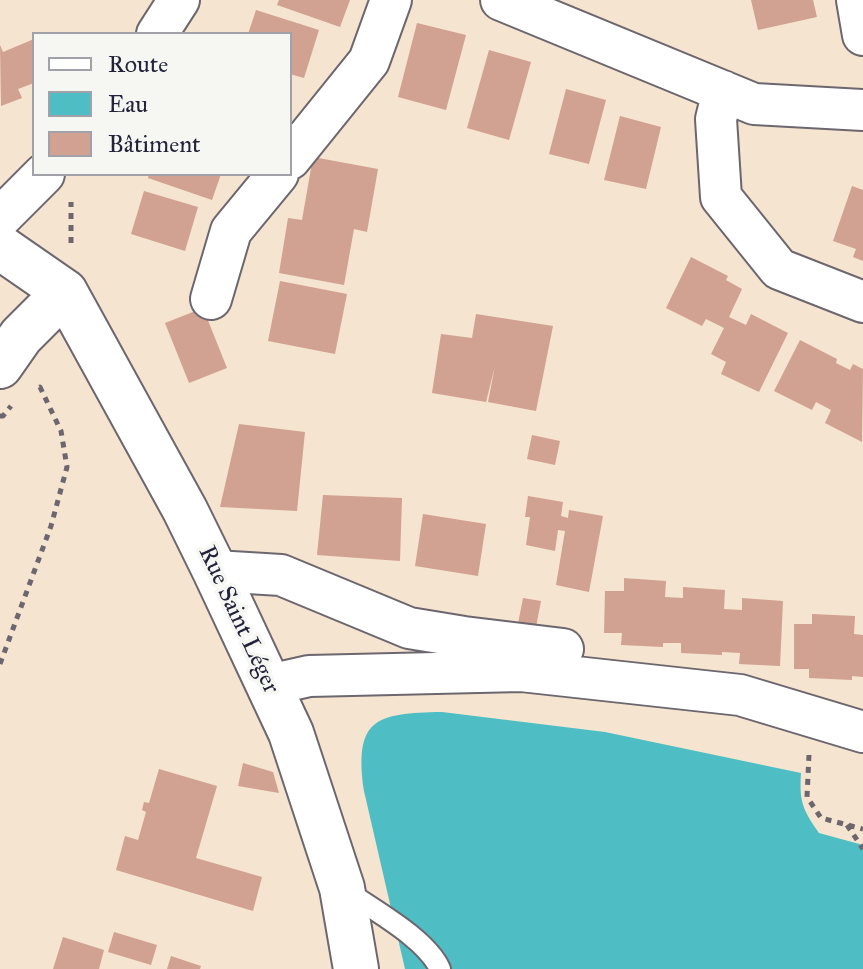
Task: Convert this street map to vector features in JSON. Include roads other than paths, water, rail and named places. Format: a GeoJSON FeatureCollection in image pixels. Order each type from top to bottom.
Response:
{"type":"FeatureCollection","features":[{"type":"Feature","properties":{"kind":"street"},"geometry":{"type":"LineString","coordinates":[[158,32],[179,0]]}},
{"type":"Feature","properties":{"kind":"street"},"geometry":{"type":"LineString","coordinates":[[292,157],[369,61],[391,0]]}},
{"type":"Feature","properties":{"kind":"street"},"geometry":{"type":"LineString","coordinates":[[501,0],[754,104],[863,110]]}},
{"type":"Feature","properties":{"kind":"street"},"geometry":{"type":"LineString","coordinates":[[857,0],[863,35]]}},
{"type":"Feature","properties":{"kind":"street"},"geometry":{"type":"LineString","coordinates":[[723,91],[716,119],[721,197],[779,269],[863,302]]}},
{"type":"Feature","properties":{"kind":"street"},"geometry":{"type":"LineString","coordinates":[[0,218],[42,176]]}},
{"type":"Feature","properties":{"kind":"street"},"geometry":{"type":"LineString","coordinates":[[211,299],[231,231],[276,176]]}},
{"type":"Feature","properties":{"kind":"street"},"geometry":{"type":"LineString","coordinates":[[0,366],[21,336],[65,292],[8,252]]}},
{"type":"Feature","properties":{"kind":"street","name":"Rue Saint Léger"},"geometry":{"type":"LineString","coordinates":[[65,292],[171,483],[291,733],[342,888],[356,969]]}},
{"type":"Feature","properties":{"kind":"street"},"geometry":{"type":"LineString","coordinates":[[215,571],[281,575],[409,628],[573,650]]}},
{"type":"Feature","properties":{"kind":"street"},"geometry":{"type":"LineString","coordinates":[[269,685],[309,676],[521,671],[740,695],[863,732]]}},
{"type":"Feature","properties":{"kind":"lane"},"geometry":{"type":"LineString","coordinates":[[342,888],[409,936],[434,957],[440,969]]}},
{"type":"Feature","properties":{"kind":"water"},"geometry":{"type":"Polygon","coordinates":[[[442,712],[605,732],[801,773],[803,805],[819,833],[863,845],[863,969],[405,969],[364,791],[363,748],[374,725],[385,718],[442,712]]]}}]}
